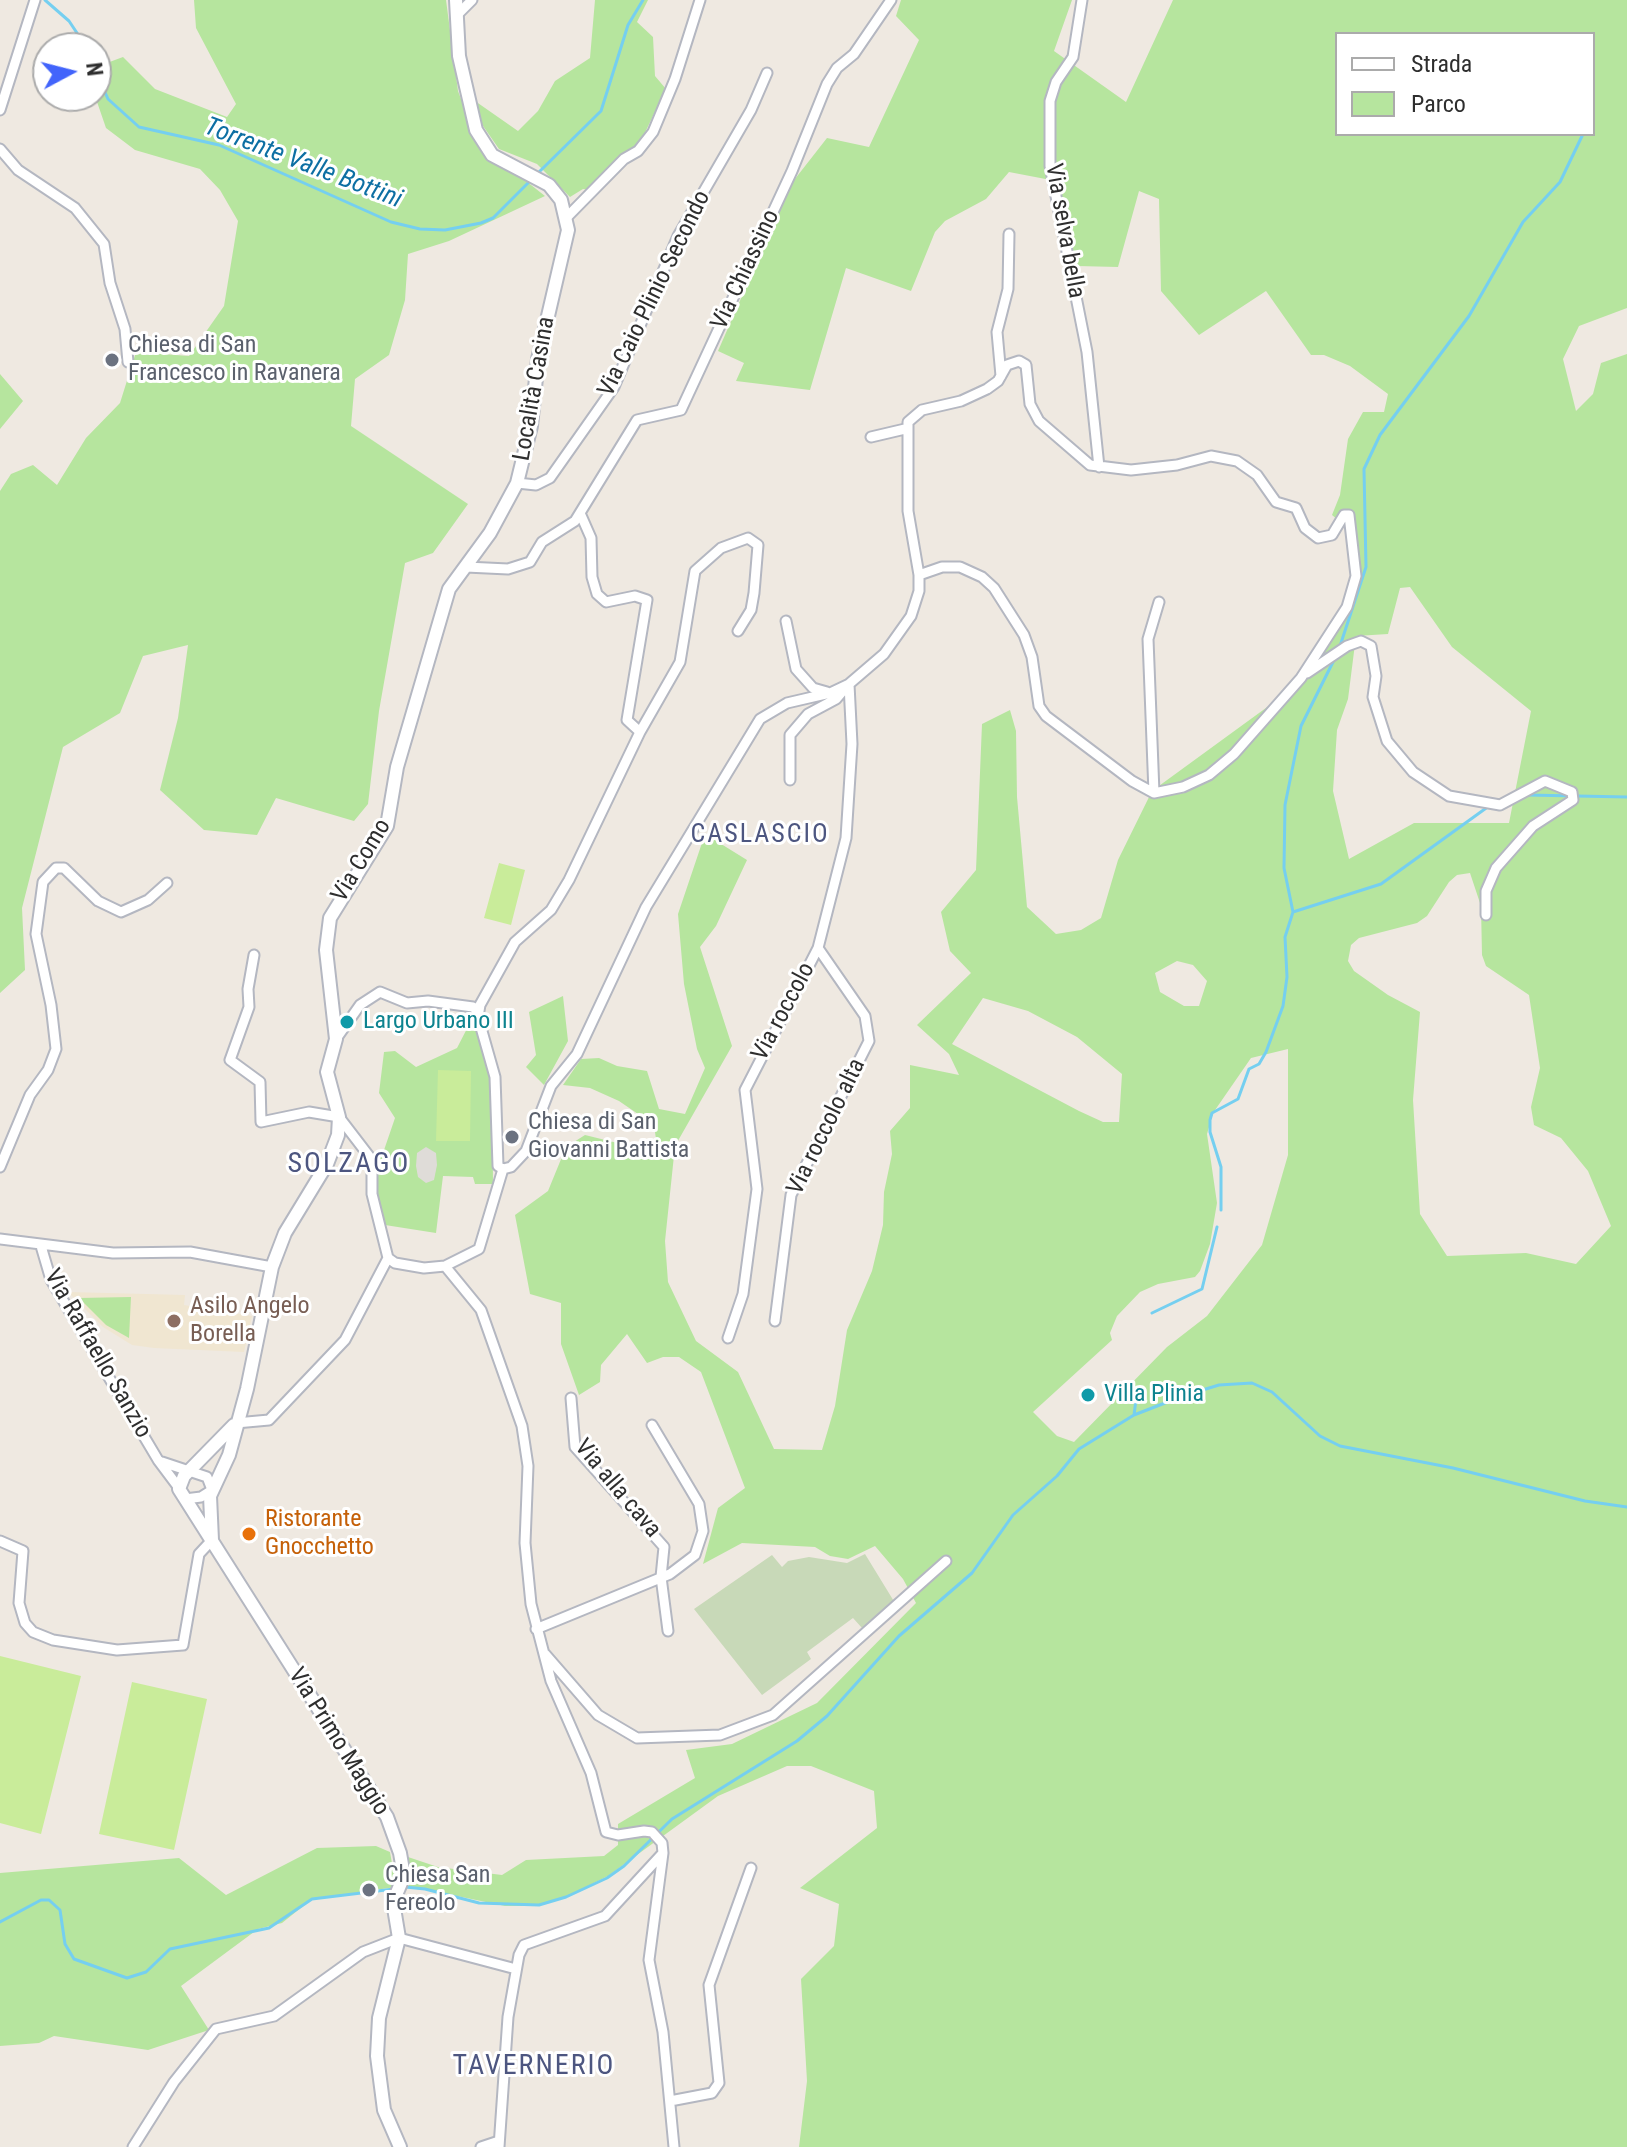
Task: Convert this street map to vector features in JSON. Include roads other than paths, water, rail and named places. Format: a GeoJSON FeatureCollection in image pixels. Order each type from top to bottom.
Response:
{"type":"FeatureCollection","features":[{"type":"Feature","properties":{"kind":"street"},"geometry":{"type":"LineString","coordinates":[[456,0],[459,56],[476,130],[492,155],[549,185],[561,200],[567,217],[624,159],[638,151],[653,132],[700,0]]}},
{"type":"Feature","properties":{"kind":"street"},"geometry":{"type":"LineString","coordinates":[[456,16],[472,0]]}},
{"type":"Feature","properties":{"kind":"street","name":"Via Chiassino"},"geometry":{"type":"LineString","coordinates":[[580,513],[637,420],[681,410],[792,171],[827,84],[837,68],[854,54],[891,0]]}},
{"type":"Feature","properties":{"kind":"street","name":"Via selva bella"},"geometry":{"type":"LineString","coordinates":[[1082,0],[1073,57],[1056,82],[1050,101],[1050,166],[1087,352],[1099,467]]}},
{"type":"Feature","properties":{"kind":"street"},"geometry":{"type":"LineString","coordinates":[[0,110],[33,5]]}},
{"type":"Feature","properties":{"kind":"street","name":"Via Caio Plinio Secondo"},"geometry":{"type":"LineString","coordinates":[[517,483],[536,485],[550,478],[614,387],[678,236],[751,110],[767,73]]}},
{"type":"Feature","properties":{"kind":"street"},"geometry":{"type":"LineString","coordinates":[[0,149],[18,170],[75,208],[104,244],[110,283],[125,329],[128,362]]}},
{"type":"Feature","properties":{"kind":"street","name":"Località Casina"},"geometry":{"type":"LineString","coordinates":[[466,567],[490,533],[517,483],[531,426],[538,359],[568,230],[567,217]]}},
{"type":"Feature","properties":{"kind":"street"},"geometry":{"type":"LineString","coordinates":[[1001,376],[997,332],[1008,289],[1009,234]]}},
{"type":"Feature","properties":{"kind":"street"},"geometry":{"type":"LineString","coordinates":[[790,780],[790,735],[808,714],[836,699],[884,654],[904,627],[919,591],[919,575],[909,526],[905,429],[908,422],[922,410],[970,398],[987,389],[1001,376],[1007,365],[1024,362],[1030,404],[1039,421],[1090,465],[1131,470],[1177,465],[1211,456],[1237,461],[1257,475],[1276,502],[1296,508],[1305,528],[1318,538],[1332,535],[1344,515],[1349,515],[1356,576],[1347,607],[1301,678],[1234,754],[1209,775],[1183,787],[1154,793],[1132,781],[1046,716],[1039,706],[1032,657],[1024,635],[988,582],[960,567],[942,567],[919,575]]}},
{"type":"Feature","properties":{"kind":"street"},"geometry":{"type":"LineString","coordinates":[[871,437],[905,429]]}},
{"type":"Feature","properties":{"kind":"street"},"geometry":{"type":"LineString","coordinates":[[466,567],[521,567],[530,562],[542,542],[571,527],[580,513]]}},
{"type":"Feature","properties":{"kind":"street"},"geometry":{"type":"LineString","coordinates":[[580,513],[591,538],[592,577],[597,594],[606,602],[631,596],[647,600],[627,720],[640,732]]}},
{"type":"Feature","properties":{"kind":"street"},"geometry":{"type":"LineString","coordinates":[[478,1012],[515,942],[551,910],[569,880],[640,732],[680,662],[695,571],[721,548],[748,538],[758,545],[754,593],[751,610],[738,631]]}},
{"type":"Feature","properties":{"kind":"street","name":"Via Como"},"geometry":{"type":"LineString","coordinates":[[339,1117],[327,1072],[336,1039],[326,950],[330,918],[387,826],[397,767],[442,609],[449,589],[466,567]]}},
{"type":"Feature","properties":{"kind":"street"},"geometry":{"type":"LineString","coordinates":[[1154,793],[1148,639],[1159,602]]}},
{"type":"Feature","properties":{"kind":"street"},"geometry":{"type":"LineString","coordinates":[[786,621],[796,669],[813,688],[830,693]]}},
{"type":"Feature","properties":{"kind":"street"},"geometry":{"type":"LineString","coordinates":[[1301,678],[1347,646],[1367,643],[1373,649],[1375,710],[1387,741],[1413,772],[1449,796],[1486,805],[1509,802],[1540,782],[1558,784],[1572,792],[1573,800],[1533,826],[1496,868],[1486,891],[1486,915]]}},
{"type":"Feature","properties":{"kind":"street"},"geometry":{"type":"LineString","coordinates":[[503,1169],[511,1167],[526,1151],[551,1086],[577,1054],[646,907],[760,719],[787,703],[830,693],[849,684]]}},
{"type":"Feature","properties":{"kind":"street","name":"Via roccolo"},"geometry":{"type":"LineString","coordinates":[[728,1338],[743,1294],[757,1189],[756,1160],[746,1118],[745,1090],[818,948],[846,838],[852,756],[849,684]]}},
{"type":"Feature","properties":{"kind":"street"},"geometry":{"type":"LineString","coordinates":[[0,1167],[30,1095],[48,1070],[56,1049],[51,1005],[36,934],[43,882],[56,868],[64,868],[98,901],[121,912],[148,900],[167,883]]}},
{"type":"Feature","properties":{"kind":"street","name":"Via roccolo alta"},"geometry":{"type":"LineString","coordinates":[[775,1321],[791,1195],[869,1041],[865,1016],[818,948]]}},
{"type":"Feature","properties":{"kind":"street"},"geometry":{"type":"LineString","coordinates":[[254,955],[248,989],[249,1007],[229,1055],[234,1066],[260,1082],[259,1119],[265,1123],[309,1112],[339,1117],[372,1160],[372,1194],[388,1258],[395,1263],[424,1268],[445,1266],[479,1249],[503,1169]]}},
{"type":"Feature","properties":{"kind":"street"},"geometry":{"type":"LineString","coordinates":[[336,1039],[360,1005],[385,992],[407,1003],[428,1001],[473,1007],[478,1012],[495,1077],[497,1160],[503,1169]]}},
{"type":"Feature","properties":{"kind":"street"},"geometry":{"type":"LineString","coordinates":[[0,1541],[23,1551],[19,1603],[25,1623],[33,1632],[53,1640],[117,1650],[183,1645],[199,1554],[212,1540],[209,1517],[212,1490],[229,1455],[272,1267],[295,1212],[327,1164],[338,1135],[339,1117]]}},
{"type":"Feature","properties":{"kind":"street"},"geometry":{"type":"LineString","coordinates":[[0,1239],[124,1254],[190,1252],[272,1267]]}},
{"type":"Feature","properties":{"kind":"street","name":"Via Raffaello Sanzio"},"geometry":{"type":"LineString","coordinates":[[41,1246],[51,1280],[158,1460],[182,1494]]}},
{"type":"Feature","properties":{"kind":"street"},"geometry":{"type":"LineString","coordinates":[[212,1490],[201,1497],[182,1494],[189,1471],[236,1423],[269,1420],[345,1340],[388,1258]]}},
{"type":"Feature","properties":{"kind":"street"},"geometry":{"type":"LineString","coordinates":[[445,1266],[481,1310],[489,1326],[522,1426],[528,1466],[525,1543],[536,1629],[551,1681],[591,1773],[601,1825],[612,1835],[631,1831],[652,1832],[663,1848],[649,1960],[663,2032],[674,2147]]}},
{"type":"Feature","properties":{"kind":"street","name":"Via alla cava"},"geometry":{"type":"LineString","coordinates":[[571,1398],[573,1442],[662,1544],[666,1557],[661,1577],[668,1631]]}},
{"type":"Feature","properties":{"kind":"street"},"geometry":{"type":"LineString","coordinates":[[536,1629],[661,1577],[695,1555],[703,1531],[699,1504],[652,1425]]}},
{"type":"Feature","properties":{"kind":"street","name":"Via Raffaello Sanzio"},"geometry":{"type":"LineString","coordinates":[[158,1460],[205,1475],[212,1490]]}},
{"type":"Feature","properties":{"kind":"street","name":"Via Primo Maggio"},"geometry":{"type":"LineString","coordinates":[[182,1494],[387,1817],[400,1853],[404,1876],[393,1902],[399,1938],[379,2018],[377,2056],[384,2110],[400,2147]]}},
{"type":"Feature","properties":{"kind":"street"},"geometry":{"type":"LineString","coordinates":[[545,1654],[598,1715],[637,1738],[720,1735],[773,1715],[946,1561]]}},
{"type":"Feature","properties":{"kind":"street"},"geometry":{"type":"LineString","coordinates":[[481,2147],[499,2144],[505,2041],[516,1969],[524,1945],[605,1916],[663,1848]]}},
{"type":"Feature","properties":{"kind":"street"},"geometry":{"type":"LineString","coordinates":[[670,2101],[712,2093],[719,2083],[709,1985],[751,1868]]}},
{"type":"Feature","properties":{"kind":"street"},"geometry":{"type":"LineString","coordinates":[[133,2147],[174,2082],[216,2029],[274,2016],[363,1952],[399,1938],[516,1969]]}},
{"type":"Feature","properties":{"kind":"waterway","name":"Torrente Valle Bottini"},"geometry":{"type":"LineString","coordinates":[[45,0],[69,21],[76,32]]}},
{"type":"Feature","properties":{"kind":"waterway","name":"Torrente Valle Bottini"},"geometry":{"type":"LineString","coordinates":[[538,173],[601,111],[628,25],[643,0]]}},
{"type":"Feature","properties":{"kind":"waterway","name":"Torrente Valle Bottini"},"geometry":{"type":"LineString","coordinates":[[112,103],[139,127],[219,145],[391,222],[420,229],[445,230],[493,218],[532,179]]}},
{"type":"Feature","properties":{"kind":"waterway"},"geometry":{"type":"LineString","coordinates":[[1339,649],[1366,567],[1364,469],[1380,435],[1469,316],[1523,222],[1560,182],[1582,136]]}},
{"type":"Feature","properties":{"kind":"waterway"},"geometry":{"type":"LineString","coordinates":[[1293,912],[1284,868],[1285,805],[1301,726],[1336,656]]}},
{"type":"Feature","properties":{"kind":"waterway"},"geometry":{"type":"LineString","coordinates":[[1527,795],[1627,797]]}},
{"type":"Feature","properties":{"kind":"waterway"},"geometry":{"type":"LineString","coordinates":[[1221,1210],[1221,1167],[1210,1132],[1210,1120],[1212,1113],[1238,1099],[1249,1069],[1259,1064],[1266,1052],[1283,1006],[1287,977],[1285,937],[1293,912],[1381,884],[1489,806]]}},
{"type":"Feature","properties":{"kind":"waterway"},"geometry":{"type":"LineString","coordinates":[[1152,1313],[1202,1289],[1217,1227]]}},
{"type":"Feature","properties":{"kind":"waterway"},"geometry":{"type":"LineString","coordinates":[[405,1887],[479,1903],[539,1905],[566,1897],[607,1878],[624,1866],[672,1819],[797,1741],[827,1716],[899,1636],[972,1573],[1013,1515],[1057,1476],[1079,1449],[1134,1415],[1183,1396],[1219,1385],[1252,1383],[1272,1392],[1320,1436],[1340,1446],[1453,1468],[1585,1501],[1627,1507]]}},
{"type":"Feature","properties":{"kind":"waterway"},"geometry":{"type":"LineString","coordinates":[[1134,1415],[1137,1392]]}},
{"type":"Feature","properties":{"kind":"waterway"},"geometry":{"type":"LineString","coordinates":[[0,1922],[41,1900],[49,1900],[60,1910],[65,1944],[74,1959],[127,1978],[146,1972],[170,1949],[269,1928],[312,1899],[394,1889]]}},
{"type":"Feature","properties":{"kind":"place","name":"Chiesa di San Francesco in Ravanera"},"geometry":{"type":"Point","coordinates":[112,360]}},
{"type":"Feature","properties":{"kind":"place","name":"Largo Urbano III"},"geometry":{"type":"Point","coordinates":[347,1022]}},
{"type":"Feature","properties":{"kind":"place","name":"Chiesa di San Giovanni Battista"},"geometry":{"type":"Point","coordinates":[512,1137]}},
{"type":"Feature","properties":{"kind":"place","name":"Asilo Angelo Borella"},"geometry":{"type":"Point","coordinates":[174,1321]}},
{"type":"Feature","properties":{"kind":"place","name":"Villa Plinia"},"geometry":{"type":"Point","coordinates":[1088,1395]}},
{"type":"Feature","properties":{"kind":"place","name":"Ristorante Gnocchetto"},"geometry":{"type":"Point","coordinates":[249,1534]}},
{"type":"Feature","properties":{"kind":"place","name":"Chiesa San Fereolo"},"geometry":{"type":"Point","coordinates":[369,1890]}},
{"type":"Feature","properties":{"kind":"district","name":"CASLASCIO"},"geometry":{"type":"Point","coordinates":[760,835]}},
{"type":"Feature","properties":{"kind":"district","name":"SOLZAGO"},"geometry":{"type":"Point","coordinates":[349,1165]}},
{"type":"Feature","properties":{"kind":"district","name":"TAVERNERIO"},"geometry":{"type":"Point","coordinates":[534,2067]}}]}
